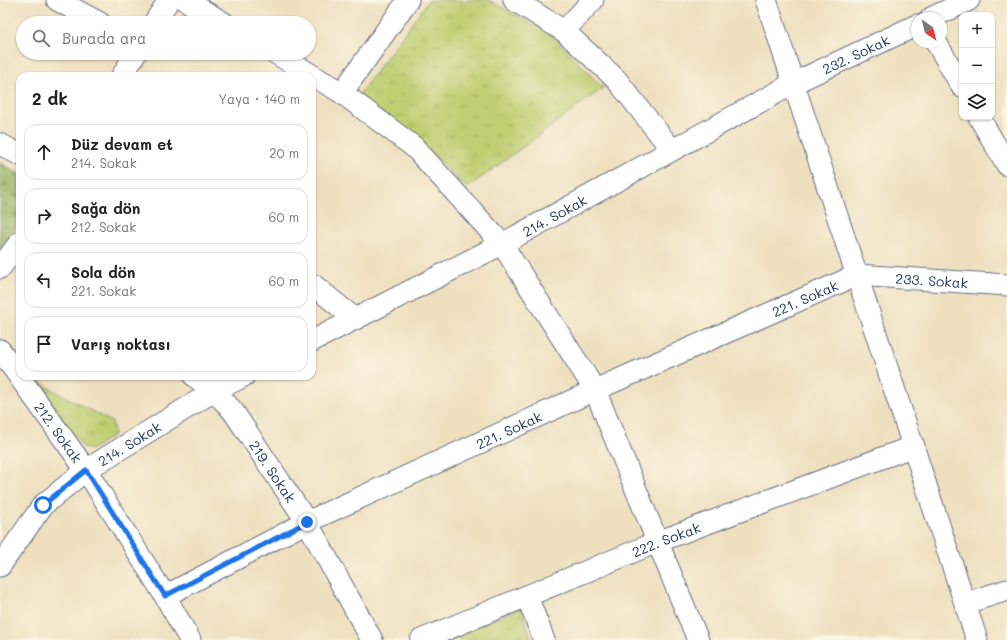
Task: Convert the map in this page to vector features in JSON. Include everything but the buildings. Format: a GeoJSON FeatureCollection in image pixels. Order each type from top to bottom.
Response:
{"type":"FeatureCollection","features":[{"type":"Feature","properties":{"kind":"street"},"geometry":{"type":"LineString","coordinates":[[57,0],[87,16]]}},
{"type":"Feature","properties":{"kind":"street"},"geometry":{"type":"LineString","coordinates":[[158,16],[168,0]]}},
{"type":"Feature","properties":{"kind":"street"},"geometry":{"type":"LineString","coordinates":[[185,0],[212,16]]}},
{"type":"Feature","properties":{"kind":"street"},"geometry":{"type":"LineString","coordinates":[[342,93],[408,0]]}},
{"type":"Feature","properties":{"kind":"street"},"geometry":{"type":"LineString","coordinates":[[514,0],[564,31],[616,79],[672,150]]}},
{"type":"Feature","properties":{"kind":"street"},"geometry":{"type":"LineString","coordinates":[[564,31],[593,0]]}},
{"type":"Feature","properties":{"kind":"street"},"geometry":{"type":"LineString","coordinates":[[766,0],[977,640]]}},
{"type":"Feature","properties":{"kind":"street"},"geometry":{"type":"LineString","coordinates":[[944,12],[969,0]]}},
{"type":"Feature","properties":{"kind":"street","name":"232. Sokak"},"geometry":{"type":"LineString","coordinates":[[794,83],[911,28]]}},
{"type":"Feature","properties":{"kind":"street"},"geometry":{"type":"LineString","coordinates":[[939,48],[960,84]]}},
{"type":"Feature","properties":{"kind":"street"},"geometry":{"type":"LineString","coordinates":[[124,72],[132,60]]}},
{"type":"Feature","properties":{"kind":"street"},"geometry":{"type":"LineString","coordinates":[[286,60],[306,72]]}},
{"type":"Feature","properties":{"kind":"street"},"geometry":{"type":"LineString","coordinates":[[316,78],[342,93],[414,147],[502,244],[595,390],[698,640]]}},
{"type":"Feature","properties":{"kind":"street","name":"214. Sokak"},"geometry":{"type":"LineString","coordinates":[[316,339],[502,244],[794,83]]}},
{"type":"Feature","properties":{"kind":"street"},"geometry":{"type":"LineString","coordinates":[[981,120],[1007,165]]}},
{"type":"Feature","properties":{"kind":"street"},"geometry":{"type":"LineString","coordinates":[[0,144],[16,153]]}},
{"type":"Feature","properties":{"kind":"street"},"geometry":{"type":"LineString","coordinates":[[0,268],[16,247]]}},
{"type":"Feature","properties":{"kind":"street","name":"233. Sokak"},"geometry":{"type":"LineString","coordinates":[[857,275],[1007,284]]}},
{"type":"Feature","properties":{"kind":"street","name":"221. Sokak"},"geometry":{"type":"LineString","coordinates":[[165,596],[307,522],[595,390],[857,275]]}},
{"type":"Feature","properties":{"kind":"street"},"geometry":{"type":"LineString","coordinates":[[316,287],[355,319]]}},
{"type":"Feature","properties":{"kind":"street","name":"212. Sokak"},"geometry":{"type":"LineString","coordinates":[[0,350],[16,372]]}},
{"type":"Feature","properties":{"kind":"street","name":"212. Sokak"},"geometry":{"type":"LineString","coordinates":[[22,380],[86,470],[165,596],[190,640]]}},
{"type":"Feature","properties":{"kind":"street","name":"219. Sokak"},"geometry":{"type":"LineString","coordinates":[[199,380],[214,391],[233,411],[307,522],[372,640]]}},
{"type":"Feature","properties":{"kind":"street","name":"214. Sokak"},"geometry":{"type":"LineString","coordinates":[[0,566],[43,505],[86,470],[214,391],[236,380]]}},
{"type":"Feature","properties":{"kind":"street","name":"222. Sokak"},"geometry":{"type":"LineString","coordinates":[[420,640],[657,542],[914,446]]}},
{"type":"Feature","properties":{"kind":"street"},"geometry":{"type":"LineString","coordinates":[[966,603],[1007,590]]}},
{"type":"Feature","properties":{"kind":"street"},"geometry":{"type":"LineString","coordinates":[[527,596],[544,640]]}},
{"type":"Feature","properties":{"kind":"green space"},"geometry":{"type":"Polygon","coordinates":[[[429,0],[488,0],[550,33],[603,88],[467,188],[412,134],[358,96],[429,0]]]}},
{"type":"Feature","properties":{"kind":"green space"},"geometry":{"type":"Polygon","coordinates":[[[0,163],[16,172],[16,227],[0,251],[0,163]]]}},
{"type":"Feature","properties":{"kind":"green space"},"geometry":{"type":"Polygon","coordinates":[[[34,380],[112,422],[114,435],[91,450],[83,447],[34,380]]]}},
{"type":"Feature","properties":{"kind":"green space"},"geometry":{"type":"Polygon","coordinates":[[[521,608],[532,640],[442,640],[521,608]]]}},
{"type":"Feature","properties":{"kind":"route"},"geometry":{"type":"LineString","coordinates":[[43,505],[86,470],[165,596],[307,522]]}}]}
